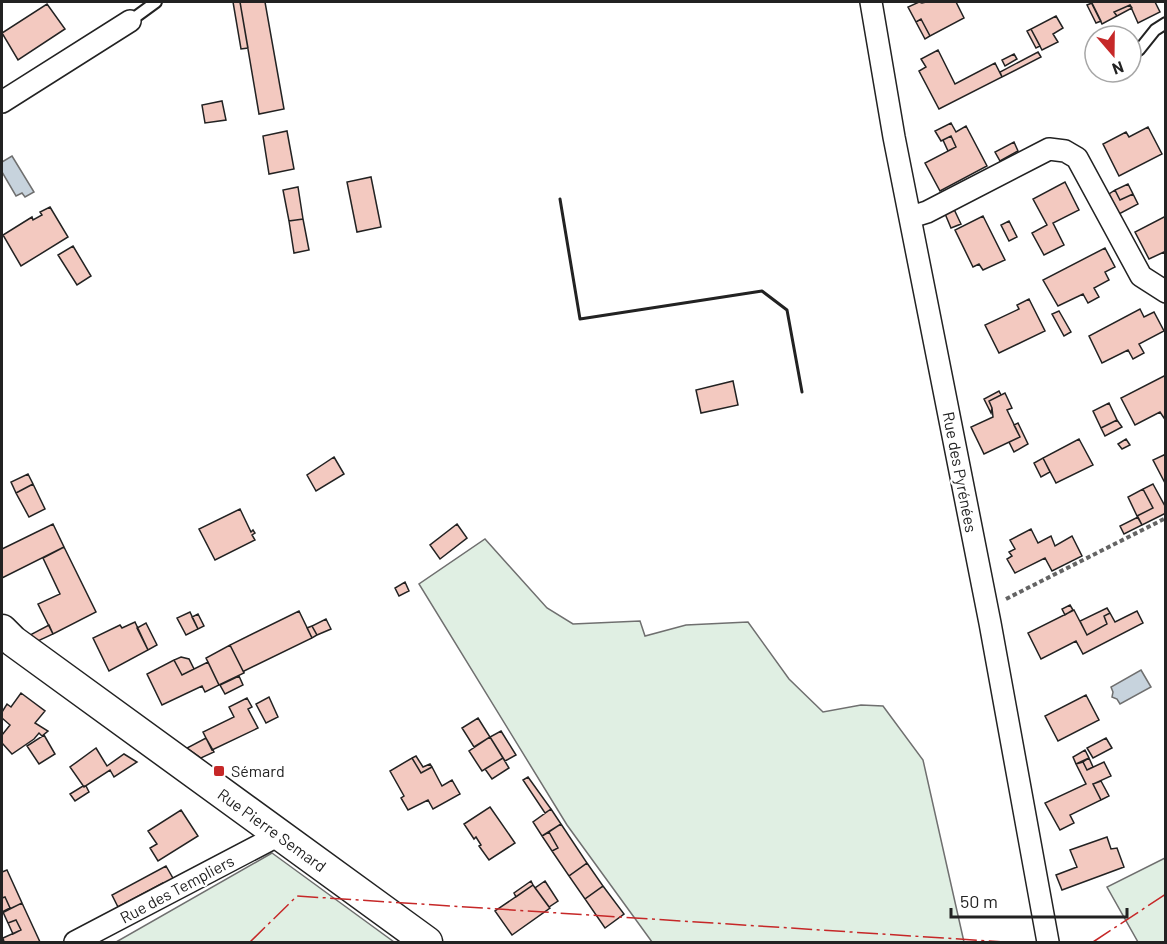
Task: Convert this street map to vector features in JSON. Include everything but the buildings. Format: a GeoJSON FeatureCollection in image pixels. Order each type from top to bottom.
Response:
{"type":"FeatureCollection","features":[{"type":"Feature","properties":{"kind":"main road","name":"Rue Pierre Semard"},"geometry":{"type":"LineString","coordinates":[[2,630],[13,641],[427,942]]}},
{"type":"Feature","properties":{"kind":"street","name":"Rue des Pyrénées"},"geometry":{"type":"LineString","coordinates":[[871,2],[910,218],[987,608],[1048,942]]}},
{"type":"Feature","properties":{"kind":"street"},"geometry":{"type":"LineString","coordinates":[[2,102],[130,21]]}},
{"type":"Feature","properties":{"kind":"street"},"geometry":{"type":"LineString","coordinates":[[910,218],[927,213],[1049,149],[1065,151],[1077,158],[1141,276],[1166,292]]}},
{"type":"Feature","properties":{"kind":"street","name":"Rue des Templiers"},"geometry":{"type":"LineString","coordinates":[[75,942],[279,835]]}},
{"type":"Feature","properties":{"kind":"lane"},"geometry":{"type":"LineString","coordinates":[[130,21],[156,2]]}},
{"type":"Feature","properties":{"kind":"lane"},"geometry":{"type":"LineString","coordinates":[[1143,45],[1155,30],[1166,23]]}},
{"type":"Feature","properties":{"kind":"path"},"geometry":{"type":"LineString","coordinates":[[987,608],[1166,518]]}},
{"type":"Feature","properties":{"kind":"green space"},"geometry":{"type":"Polygon","coordinates":[[[485,539],[547,608],[573,624],[640,621],[645,636],[686,625],[748,622],[789,679],[823,712],[861,705],[883,706],[923,760],[964,942],[652,942],[567,825],[419,584],[485,539]]]}},
{"type":"Feature","properties":{"kind":"green space"},"geometry":{"type":"Polygon","coordinates":[[[272,853],[394,942],[116,942],[272,853]]]}},
{"type":"Feature","properties":{"kind":"green space"},"geometry":{"type":"Polygon","coordinates":[[[1165,858],[1165,942],[1138,942],[1107,887],[1165,858]]]}},
{"type":"Feature","properties":{"kind":"shaded area"},"geometry":{"type":"Polygon","coordinates":[[[12,156],[34,192],[25,197],[22,193],[16,196],[2,172],[2,162],[12,156]]]}},
{"type":"Feature","properties":{"kind":"shaded area"},"geometry":{"type":"Polygon","coordinates":[[[1141,670],[1151,687],[1120,704],[1112,697],[1111,687],[1141,670]]]}},
{"type":"Feature","properties":{"kind":"wall"},"geometry":{"type":"LineString","coordinates":[[560,199],[580,319],[762,291],[787,310],[802,392]]}},
{"type":"Feature","properties":{"kind":"power"},"geometry":{"type":"LineString","coordinates":[[1093,942],[1166,894]]}},
{"type":"Feature","properties":{"kind":"power"},"geometry":{"type":"LineString","coordinates":[[250,942],[297,896],[1005,942]]}},
{"type":"Feature","properties":{"kind":"place","name":"Sémard"},"geometry":{"type":"Point","coordinates":[219,771]}}]}
